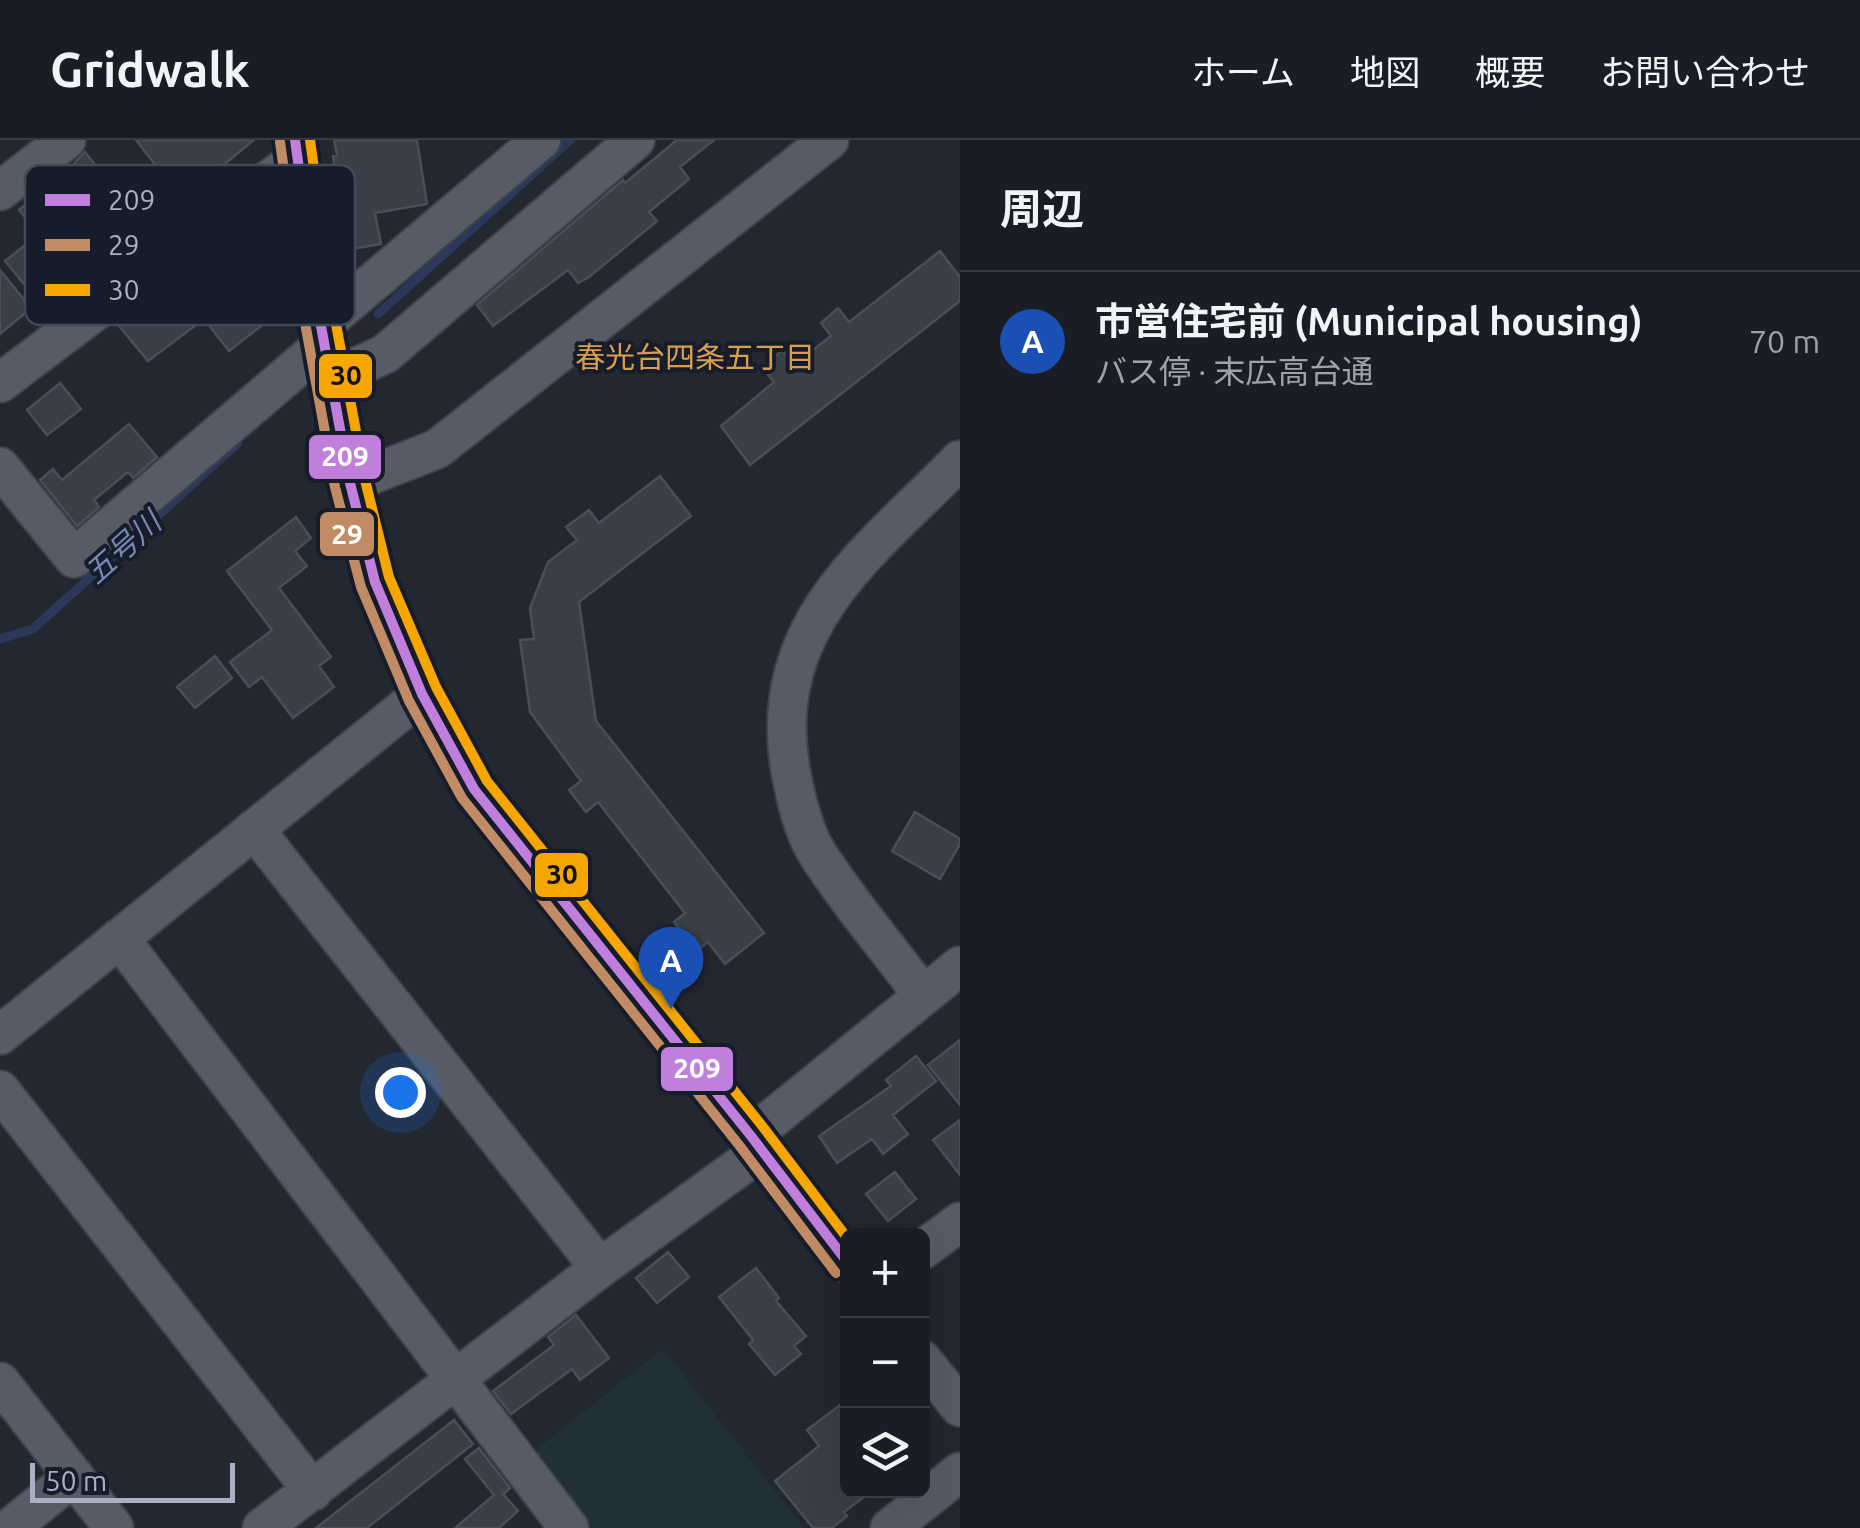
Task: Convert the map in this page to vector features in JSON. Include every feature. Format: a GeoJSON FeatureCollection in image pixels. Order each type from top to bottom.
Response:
{"type":"FeatureCollection","features":[{"type":"Feature","properties":{"kind":"street"},"geometry":{"type":"LineString","coordinates":[[34,165],[66,140]]}},
{"type":"Feature","properties":{"kind":"street"},"geometry":{"type":"LineString","coordinates":[[355,321],[541,140]]}},
{"type":"Feature","properties":{"kind":"street"},"geometry":{"type":"LineString","coordinates":[[325,350],[386,354],[635,140]]}},
{"type":"Feature","properties":{"kind":"street"},"geometry":{"type":"LineString","coordinates":[[350,483],[437,449],[829,140]]}},
{"type":"Feature","properties":{"kind":"street"},"geometry":{"type":"LineString","coordinates":[[277,165],[297,149]]}},
{"type":"Feature","properties":{"kind":"street"},"geometry":{"type":"LineString","coordinates":[[0,191],[25,172]]}},
{"type":"Feature","properties":{"kind":"street"},"geometry":{"type":"LineString","coordinates":[[0,383],[74,325]]}},
{"type":"Feature","properties":{"kind":"street"},"geometry":{"type":"LineString","coordinates":[[322,325],[350,483],[376,582],[422,694],[474,788],[840,1253]]}},
{"type":"Feature","properties":{"kind":"street"},"geometry":{"type":"LineString","coordinates":[[0,467],[74,558],[351,325]]}},
{"type":"Feature","properties":{"kind":"street"},"geometry":{"type":"LineString","coordinates":[[922,994],[815,850],[792,782],[787,750],[788,707],[802,646],[822,605],[858,560],[960,460]]}},
{"type":"Feature","properties":{"kind":"street"},"geometry":{"type":"LineString","coordinates":[[0,1035],[422,694]]}},
{"type":"Feature","properties":{"kind":"street"},"geometry":{"type":"LineString","coordinates":[[254,830],[600,1268]]}},
{"type":"Feature","properties":{"kind":"street"},"geometry":{"type":"LineString","coordinates":[[120,938],[563,1526]]}},
{"type":"Feature","properties":{"kind":"street"},"geometry":{"type":"LineString","coordinates":[[262,1528],[756,1143],[922,994],[960,966]]}},
{"type":"Feature","properties":{"kind":"street"},"geometry":{"type":"LineString","coordinates":[[0,1090],[314,1490]]}},
{"type":"Feature","properties":{"kind":"street"},"geometry":{"type":"LineString","coordinates":[[930,1244],[960,1222]]}},
{"type":"Feature","properties":{"kind":"street"},"geometry":{"type":"LineString","coordinates":[[930,1370],[960,1408]]}},
{"type":"Feature","properties":{"kind":"street"},"geometry":{"type":"LineString","coordinates":[[0,1382],[114,1528]]}},
{"type":"Feature","properties":{"kind":"street"},"geometry":{"type":"LineString","coordinates":[[890,1528],[960,1472]]}},
{"type":"Feature","properties":{"kind":"street"},"geometry":{"type":"LineString","coordinates":[[10,1528],[74,1476]]}},
{"type":"Feature","properties":{"kind":"shaded area"},"geometry":{"type":"Polygon","coordinates":[[[663,1349],[804,1528],[594,1528],[534,1451],[663,1349]]]}},
{"type":"Feature","properties":{"kind":"building"},"geometry":{"type":"Polygon","coordinates":[[[136,140],[254,140],[223,165],[155,165],[136,140]]]}},
{"type":"Feature","properties":{"kind":"building"},"geometry":{"type":"Polygon","coordinates":[[[334,140],[417,140],[427,204],[375,213],[381,244],[355,248],[355,165],[334,165],[333,156],[337,155],[334,140]]]}},
{"type":"Feature","properties":{"kind":"building"},"geometry":{"type":"Polygon","coordinates":[[[677,140],[714,140],[680,167],[689,179],[649,212],[657,221],[589,277],[578,283],[568,270],[493,326],[477,305],[623,180],[625,183],[677,140]]]}},
{"type":"Feature","properties":{"kind":"building"},"geometry":{"type":"Polygon","coordinates":[[[85,152],[95,165],[73,165],[85,152]]]}},
{"type":"Feature","properties":{"kind":"building"},"geometry":{"type":"Polygon","coordinates":[[[25,245],[25,285],[5,261],[25,245]]]}},
{"type":"Feature","properties":{"kind":"building"},"geometry":{"type":"Polygon","coordinates":[[[940,251],[960,277],[960,301],[750,465],[721,426],[774,382],[762,367],[783,350],[794,365],[831,336],[821,323],[838,308],[849,322],[940,251]]]}},
{"type":"Feature","properties":{"kind":"building"},"geometry":{"type":"Polygon","coordinates":[[[0,270],[25,301],[25,313],[0,334],[0,270]]]}},
{"type":"Feature","properties":{"kind":"building"},"geometry":{"type":"Polygon","coordinates":[[[120,325],[196,325],[148,361],[120,325]]]}},
{"type":"Feature","properties":{"kind":"building"},"geometry":{"type":"Polygon","coordinates":[[[209,325],[262,325],[229,351],[209,325]]]}},
{"type":"Feature","properties":{"kind":"building"},"geometry":{"type":"Polygon","coordinates":[[[60,383],[81,409],[47,435],[27,410],[60,383]]]}},
{"type":"Feature","properties":{"kind":"building"},"geometry":{"type":"Polygon","coordinates":[[[129,424],[157,457],[133,478],[128,472],[94,500],[99,507],[77,526],[40,480],[53,469],[62,480],[129,424]]]}},
{"type":"Feature","properties":{"kind":"building"},"geometry":{"type":"Polygon","coordinates":[[[660,476],[691,516],[579,602],[596,721],[764,933],[725,964],[708,942],[696,951],[674,922],[685,913],[598,802],[586,812],[569,790],[581,781],[530,712],[520,640],[534,639],[530,608],[548,562],[577,540],[566,527],[589,510],[599,523],[660,476]]]}},
{"type":"Feature","properties":{"kind":"building"},"geometry":{"type":"Polygon","coordinates":[[[296,517],[311,538],[295,551],[307,566],[279,588],[331,657],[319,666],[334,687],[293,718],[262,677],[249,687],[230,662],[272,630],[227,571],[296,517]]]}},
{"type":"Feature","properties":{"kind":"building"},"geometry":{"type":"Polygon","coordinates":[[[215,656],[232,678],[195,708],[177,687],[215,656]]]}},
{"type":"Feature","properties":{"kind":"building"},"geometry":{"type":"Polygon","coordinates":[[[915,812],[960,839],[940,879],[892,851],[915,812]]]}},
{"type":"Feature","properties":{"kind":"building"},"geometry":{"type":"Polygon","coordinates":[[[960,1040],[960,1105],[928,1065],[960,1040]]]}},
{"type":"Feature","properties":{"kind":"building"},"geometry":{"type":"Polygon","coordinates":[[[916,1056],[936,1081],[893,1115],[908,1134],[883,1154],[872,1139],[837,1163],[819,1136],[891,1086],[886,1080],[916,1056]]]}},
{"type":"Feature","properties":{"kind":"building"},"geometry":{"type":"Polygon","coordinates":[[[960,1120],[960,1175],[933,1140],[960,1120]]]}},
{"type":"Feature","properties":{"kind":"building"},"geometry":{"type":"Polygon","coordinates":[[[895,1172],[916,1199],[888,1221],[866,1194],[895,1172]]]}},
{"type":"Feature","properties":{"kind":"building"},"geometry":{"type":"Polygon","coordinates":[[[668,1252],[689,1277],[657,1303],[636,1278],[668,1252]]]}},
{"type":"Feature","properties":{"kind":"building"},"geometry":{"type":"Polygon","coordinates":[[[756,1268],[779,1298],[776,1301],[806,1336],[794,1346],[801,1354],[775,1375],[749,1344],[753,1340],[719,1297],[756,1268]]]}},
{"type":"Feature","properties":{"kind":"building"},"geometry":{"type":"Polygon","coordinates":[[[576,1315],[609,1358],[580,1380],[572,1369],[511,1414],[493,1391],[554,1345],[548,1337],[576,1315]]]}},
{"type":"Feature","properties":{"kind":"building"},"geometry":{"type":"Polygon","coordinates":[[[840,1405],[840,1498],[862,1498],[832,1528],[813,1528],[775,1481],[819,1446],[807,1430],[840,1405]]]}},
{"type":"Feature","properties":{"kind":"building"},"geometry":{"type":"Polygon","coordinates":[[[454,1420],[473,1444],[367,1528],[316,1528],[454,1420]]]}},
{"type":"Feature","properties":{"kind":"building"},"geometry":{"type":"Polygon","coordinates":[[[479,1448],[510,1488],[503,1494],[518,1511],[499,1528],[455,1528],[494,1495],[465,1459],[479,1448]]]}},
{"type":"Feature","properties":{"kind":"waterway","name":"五号川"},"geometry":{"type":"LineString","coordinates":[[378,314],[570,140]]}},
{"type":"Feature","properties":{"kind":"waterway","name":"五号川"},"geometry":{"type":"LineString","coordinates":[[0,639],[33,629],[238,443]]}},
{"type":"Feature","properties":{"kind":"transit line","name":"209"},"geometry":{"type":"LineString","coordinates":[[295,140],[298,165]]}},
{"type":"Feature","properties":{"kind":"transit line","name":"30"},"geometry":{"type":"LineString","coordinates":[[310,140],[314,165]]}},
{"type":"Feature","properties":{"kind":"transit line","name":"29"},"geometry":{"type":"LineString","coordinates":[[280,142],[283,165]]}},
{"type":"Feature","properties":{"kind":"transit line","name":"29"},"geometry":{"type":"LineString","coordinates":[[306,325],[335,487],[361,587],[409,701],[462,798],[836,1273]]}},
{"type":"Feature","properties":{"kind":"transit line","name":"209"},"geometry":{"type":"LineString","coordinates":[[321,325],[350,483],[375,582],[422,694],[474,789],[840,1253]]}},
{"type":"Feature","properties":{"kind":"transit line","name":"30"},"geometry":{"type":"LineString","coordinates":[[336,325],[365,480],[389,577],[436,687],[487,781],[840,1228]]}},
{"type":"Feature","properties":{"kind":"place","name":"市営住宅前 (Municipal housing)"},"geometry":{"type":"Point","coordinates":[671,1009]}},
{"type":"Feature","properties":{"kind":"district","name":"春光台四条五丁目"},"geometry":{"type":"Point","coordinates":[695,358]}}]}
